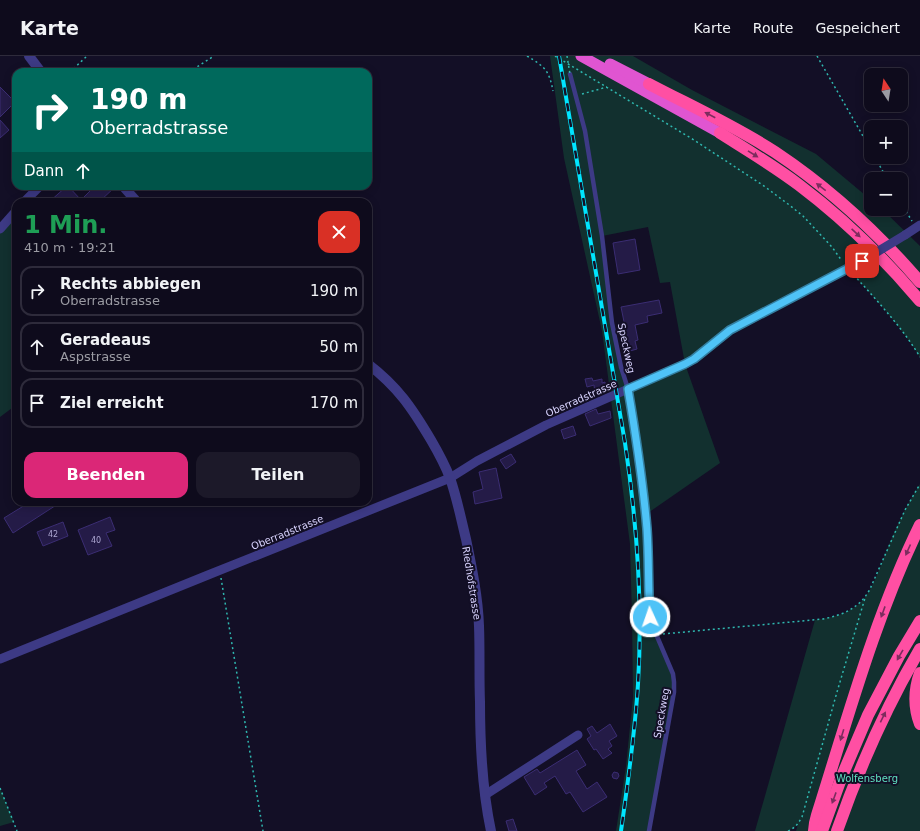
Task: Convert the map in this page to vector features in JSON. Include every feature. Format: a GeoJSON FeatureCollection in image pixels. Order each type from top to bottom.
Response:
{"type":"FeatureCollection","features":[{"type":"Feature","properties":{"kind":"highway"},"geometry":{"type":"LineString","coordinates":[[581,56],[720,133],[790,179],[833,212],[873,249],[920,301]]}},
{"type":"Feature","properties":{"kind":"highway"},"geometry":{"type":"LineString","coordinates":[[595,56],[744,134],[792,164],[876,234],[920,282]]}},
{"type":"Feature","properties":{"kind":"highway"},"geometry":{"type":"LineString","coordinates":[[901,261],[920,278]]}},
{"type":"Feature","properties":{"kind":"highway"},"geometry":{"type":"LineString","coordinates":[[814,831],[817,815],[874,637],[897,575],[920,525]]}},
{"type":"Feature","properties":{"kind":"highway"},"geometry":{"type":"LineString","coordinates":[[822,831],[844,769],[868,715],[899,656],[920,621]]}},
{"type":"Feature","properties":{"kind":"highway"},"geometry":{"type":"LineString","coordinates":[[837,831],[872,741],[894,695],[920,649]]}},
{"type":"Feature","properties":{"kind":"highway"},"geometry":{"type":"LineString","coordinates":[[920,673],[915,700],[920,724]]}},
{"type":"Feature","properties":{"kind":"street"},"geometry":{"type":"LineString","coordinates":[[29,56],[38,68]]}},
{"type":"Feature","properties":{"kind":"street"},"geometry":{"type":"LineString","coordinates":[[28,198],[36,190]]}},
{"type":"Feature","properties":{"kind":"street"},"geometry":{"type":"LineString","coordinates":[[126,190],[134,198]]}},
{"type":"Feature","properties":{"kind":"street"},"geometry":{"type":"LineString","coordinates":[[0,229],[12,215]]}},
{"type":"Feature","properties":{"kind":"street","name":"Oberradstrasse"},"geometry":{"type":"LineString","coordinates":[[0,659],[450,478],[534,431],[685,364],[694,359],[730,330],[848,269],[918,227]]}},
{"type":"Feature","properties":{"kind":"street","name":"Riedhofstrasse"},"geometry":{"type":"LineString","coordinates":[[372,367],[392,384],[410,406],[436,449],[450,478],[456,496],[469,554],[477,604],[482,769],[491,831]]}},
{"type":"Feature","properties":{"kind":"street"},"geometry":{"type":"LineString","coordinates":[[485,795],[578,735]]}},
{"type":"Feature","properties":{"kind":"lane","name":"Speckweg"},"geometry":{"type":"LineString","coordinates":[[570,74],[585,132],[602,236],[612,323],[621,367],[628,389],[638,448],[648,543],[650,617],[673,674],[674,682],[674,692],[648,831]]}},
{"type":"Feature","properties":{"kind":"path"},"geometry":{"type":"LineString","coordinates":[[74,68],[87,56]]}},
{"type":"Feature","properties":{"kind":"path"},"geometry":{"type":"LineString","coordinates":[[194,68],[214,56]]}},
{"type":"Feature","properties":{"kind":"path"},"geometry":{"type":"LineString","coordinates":[[527,56],[547,71],[553,91]]}},
{"type":"Feature","properties":{"kind":"path"},"geometry":{"type":"LineString","coordinates":[[555,56],[712,151],[796,210],[832,246],[848,269],[897,324],[920,357]]}},
{"type":"Feature","properties":{"kind":"path"},"geometry":{"type":"LineString","coordinates":[[567,56],[570,74]]}},
{"type":"Feature","properties":{"kind":"path"},"geometry":{"type":"LineString","coordinates":[[817,56],[864,138]]}},
{"type":"Feature","properties":{"kind":"path"},"geometry":{"type":"LineString","coordinates":[[584,94],[607,87]]}},
{"type":"Feature","properties":{"kind":"path"},"geometry":{"type":"LineString","coordinates":[[908,213],[918,227]]}},
{"type":"Feature","properties":{"kind":"path"},"geometry":{"type":"LineString","coordinates":[[656,634],[823,619],[846,612],[860,603],[866,596],[874,582],[905,510],[920,484]]}},
{"type":"Feature","properties":{"kind":"path"},"geometry":{"type":"LineString","coordinates":[[220,570],[263,831]]}},
{"type":"Feature","properties":{"kind":"path"},"geometry":{"type":"LineString","coordinates":[[788,831],[796,827],[802,817],[866,596]]}},
{"type":"Feature","properties":{"kind":"path"},"geometry":{"type":"LineString","coordinates":[[0,788],[17,831]]}},
{"type":"Feature","properties":{"kind":"green space"},"geometry":{"type":"Polygon","coordinates":[[[550,56],[633,56],[692,90],[816,154],[864,194],[864,216],[889,216],[920,246],[920,357],[895,322],[848,269],[737,327],[685,364],[720,463],[645,515],[650,617],[674,682],[649,831],[616,831],[626,766],[633,697],[630,544],[602,331],[564,158],[550,56]],[[648,227],[602,236],[612,323],[628,389],[685,364],[670,282],[660,283],[648,227]]]}},
{"type":"Feature","properties":{"kind":"green space"},"geometry":{"type":"Polygon","coordinates":[[[12,214],[12,408],[0,417],[0,223],[12,214]]]}},
{"type":"Feature","properties":{"kind":"green space","name":"Wolfensberg"},"geometry":{"type":"Polygon","coordinates":[[[920,484],[920,831],[796,831],[798,824],[788,831],[755,831],[815,620],[833,617],[851,610],[865,597],[876,576],[899,523],[920,484]]]}},
{"type":"Feature","properties":{"kind":"green space"},"geometry":{"type":"Polygon","coordinates":[[[0,788],[14,822],[0,826],[0,788]]]}},
{"type":"Feature","properties":{"kind":"building"},"geometry":{"type":"Polygon","coordinates":[[[0,87],[12,99],[12,105],[0,117],[0,87]]]}},
{"type":"Feature","properties":{"kind":"building"},"geometry":{"type":"Polygon","coordinates":[[[0,120],[9,130],[0,138],[0,120]]]}},
{"type":"Feature","properties":{"kind":"building"},"geometry":{"type":"Polygon","coordinates":[[[62,190],[72,190],[79,198],[54,198],[62,190]]]}},
{"type":"Feature","properties":{"kind":"building"},"geometry":{"type":"Polygon","coordinates":[[[91,190],[112,190],[103,198],[83,198],[91,190]]]}},
{"type":"Feature","properties":{"kind":"building"},"geometry":{"type":"Polygon","coordinates":[[[635,239],[640,270],[618,274],[613,243],[635,239]]]}},
{"type":"Feature","properties":{"kind":"building"},"geometry":{"type":"Polygon","coordinates":[[[659,300],[662,313],[647,316],[648,322],[635,325],[638,340],[635,341],[637,349],[630,351],[621,307],[659,300]]]}},
{"type":"Feature","properties":{"kind":"building"},"geometry":{"type":"Polygon","coordinates":[[[592,378],[593,381],[602,379],[602,383],[605,382],[606,392],[595,394],[594,385],[587,387],[585,379],[592,378]]]}},
{"type":"Feature","properties":{"kind":"building"},"geometry":{"type":"Polygon","coordinates":[[[596,409],[598,414],[610,411],[611,418],[590,426],[585,414],[596,409]]]}},
{"type":"Feature","properties":{"kind":"building"},"geometry":{"type":"Polygon","coordinates":[[[573,426],[576,435],[564,439],[561,430],[573,426]]]}},
{"type":"Feature","properties":{"kind":"building"},"geometry":{"type":"Polygon","coordinates":[[[511,454],[516,462],[506,469],[500,460],[511,454]]]}},
{"type":"Feature","properties":{"kind":"building"},"geometry":{"type":"Polygon","coordinates":[[[496,468],[502,498],[475,504],[473,492],[483,489],[479,472],[496,468]]]}},
{"type":"Feature","properties":{"kind":"building"},"geometry":{"type":"Polygon","coordinates":[[[24,506],[55,506],[13,533],[4,518],[24,506]]]}},
{"type":"Feature","properties":{"kind":"building"},"geometry":{"type":"Polygon","coordinates":[[[110,517],[115,530],[106,533],[112,546],[88,555],[78,530],[110,517]]]}},
{"type":"Feature","properties":{"kind":"building"},"geometry":{"type":"Polygon","coordinates":[[[63,522],[68,536],[43,546],[37,532],[63,522]]]}},
{"type":"Feature","properties":{"kind":"building"},"geometry":{"type":"Polygon","coordinates":[[[610,724],[617,736],[609,741],[612,746],[608,749],[612,753],[603,759],[596,749],[594,750],[587,739],[591,736],[587,729],[592,726],[597,733],[610,724]]]}},
{"type":"Feature","properties":{"kind":"building"},"geometry":{"type":"Polygon","coordinates":[[[577,750],[586,765],[576,771],[587,789],[597,782],[607,797],[583,812],[570,792],[566,794],[555,776],[544,783],[547,787],[535,795],[524,777],[537,769],[540,773],[577,750]]]}},
{"type":"Feature","properties":{"kind":"building"},"geometry":{"type":"Polygon","coordinates":[[[614,772],[618,773],[619,776],[617,779],[613,778],[612,775],[614,772]]]}},
{"type":"Feature","properties":{"kind":"building"},"geometry":{"type":"Polygon","coordinates":[[[513,819],[517,831],[509,831],[506,821],[513,819]]]}},
{"type":"Feature","properties":{"kind":"railway"},"geometry":{"type":"LineString","coordinates":[[559,56],[625,443],[636,533],[640,623],[638,684],[629,776],[621,831]]}},
{"type":"Feature","properties":{"kind":"route"},"geometry":{"type":"LineString","coordinates":[[650,617],[648,543],[638,448],[628,389],[679,368],[694,359],[730,330],[862,261]]}}]}
